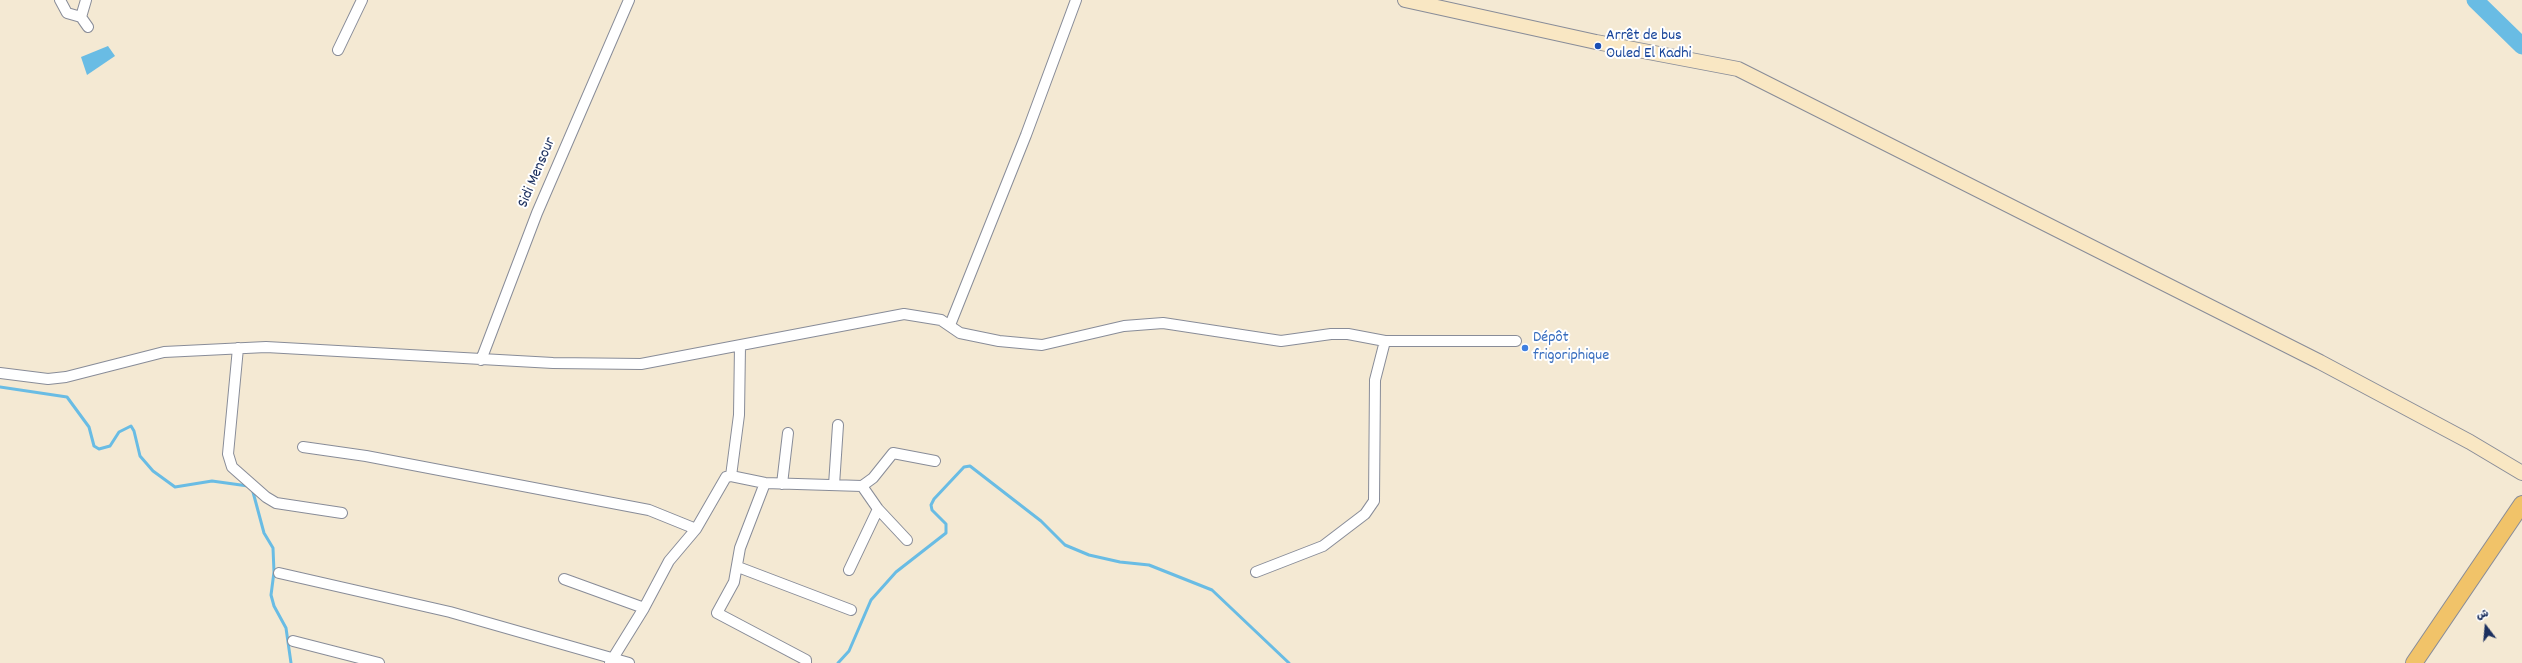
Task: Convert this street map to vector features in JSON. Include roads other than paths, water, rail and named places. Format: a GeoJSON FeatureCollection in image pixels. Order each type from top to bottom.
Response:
{"type":"FeatureCollection","features":[{"type":"Feature","properties":{"kind":"main road"},"geometry":{"type":"LineString","coordinates":[[1405,0],[1596,42],[1738,69],[2320,362],[2522,473]]}},
{"type":"Feature","properties":{"kind":"main road"},"geometry":{"type":"LineString","coordinates":[[2414,663],[2522,504]]}},
{"type":"Feature","properties":{"kind":"street"},"geometry":{"type":"LineString","coordinates":[[60,0],[67,13],[81,17],[88,28]]}},
{"type":"Feature","properties":{"kind":"street"},"geometry":{"type":"LineString","coordinates":[[81,17],[86,0]]}},
{"type":"Feature","properties":{"kind":"street"},"geometry":{"type":"LineString","coordinates":[[338,50],[362,0]]}},
{"type":"Feature","properties":{"kind":"street","name":"Sidi Mensour"},"geometry":{"type":"LineString","coordinates":[[481,360],[537,213],[629,0]]}},
{"type":"Feature","properties":{"kind":"street"},"geometry":{"type":"LineString","coordinates":[[950,325],[1026,135],[1076,0]]}},
{"type":"Feature","properties":{"kind":"street"},"geometry":{"type":"LineString","coordinates":[[0,373],[48,379],[66,377],[164,352],[266,347],[481,360],[641,364],[904,314],[925,316],[950,325],[960,333],[1000,341],[1042,345],[1124,326],[1163,323],[1281,341],[1332,334],[1348,334],[1384,341],[1516,341]]}},
{"type":"Feature","properties":{"kind":"street"},"geometry":{"type":"LineString","coordinates":[[1256,572],[1323,546],[1365,514],[1374,501],[1375,380],[1384,341]]}},
{"type":"Feature","properties":{"kind":"street"},"geometry":{"type":"LineString","coordinates":[[731,476],[739,415],[740,346]]}},
{"type":"Feature","properties":{"kind":"street"},"geometry":{"type":"LineString","coordinates":[[238,348],[228,454],[232,467],[266,497],[276,503],[342,513]]}},
{"type":"Feature","properties":{"kind":"street"},"geometry":{"type":"LineString","coordinates":[[834,485],[838,425]]}},
{"type":"Feature","properties":{"kind":"street"},"geometry":{"type":"LineString","coordinates":[[782,484],[788,433]]}},
{"type":"Feature","properties":{"kind":"street"},"geometry":{"type":"LineString","coordinates":[[303,447],[366,456],[649,510],[696,530]]}},
{"type":"Feature","properties":{"kind":"street"},"geometry":{"type":"LineString","coordinates":[[611,661],[644,608],[669,561],[696,530],[723,479],[731,476],[765,483],[862,486],[873,478],[893,453],[935,461]]}},
{"type":"Feature","properties":{"kind":"street"},"geometry":{"type":"LineString","coordinates":[[765,483],[740,548],[738,567],[734,582],[717,613],[806,660],[806,663]]}},
{"type":"Feature","properties":{"kind":"street"},"geometry":{"type":"LineString","coordinates":[[862,486],[878,509],[907,540]]}},
{"type":"Feature","properties":{"kind":"street"},"geometry":{"type":"LineString","coordinates":[[849,570],[878,509]]}},
{"type":"Feature","properties":{"kind":"street"},"geometry":{"type":"LineString","coordinates":[[738,567],[851,610]]}},
{"type":"Feature","properties":{"kind":"street"},"geometry":{"type":"LineString","coordinates":[[279,573],[450,612],[611,661],[629,663]]}},
{"type":"Feature","properties":{"kind":"street"},"geometry":{"type":"LineString","coordinates":[[564,578],[644,608]]}},
{"type":"Feature","properties":{"kind":"street"},"geometry":{"type":"LineString","coordinates":[[293,641],[373,662]]}},
{"type":"Feature","properties":{"kind":"water"},"geometry":{"type":"Polygon","coordinates":[[[108,46],[115,56],[87,75],[81,57],[108,46]]]}},
{"type":"Feature","properties":{"kind":"waterway"},"geometry":{"type":"LineString","coordinates":[[2475,0],[2522,46]]}},
{"type":"Feature","properties":{"kind":"waterway"},"geometry":{"type":"LineString","coordinates":[[0,387],[67,397],[89,427],[94,446],[99,449],[110,446],[119,432],[131,426],[134,431],[140,456],[153,471],[175,487],[212,481],[248,486]]}},
{"type":"Feature","properties":{"kind":"waterway"},"geometry":{"type":"LineString","coordinates":[[838,663],[849,651],[871,600],[896,572],[946,533],[946,524],[932,510],[931,505],[934,499],[964,467],[970,466],[1041,521],[1065,545],[1089,555],[1120,562],[1149,565],[1212,590],[1289,663]]}},
{"type":"Feature","properties":{"kind":"waterway"},"geometry":{"type":"LineString","coordinates":[[253,492],[264,533],[273,548],[274,572],[271,595],[274,606],[286,628],[291,663]]}},
{"type":"Feature","properties":{"kind":"place","name":"Arrêt de bus Ouled El Kadhi"},"geometry":{"type":"Point","coordinates":[1598,46]}},
{"type":"Feature","properties":{"kind":"place","name":"Dépôt frigoriphique"},"geometry":{"type":"Point","coordinates":[1525,348]}}]}
